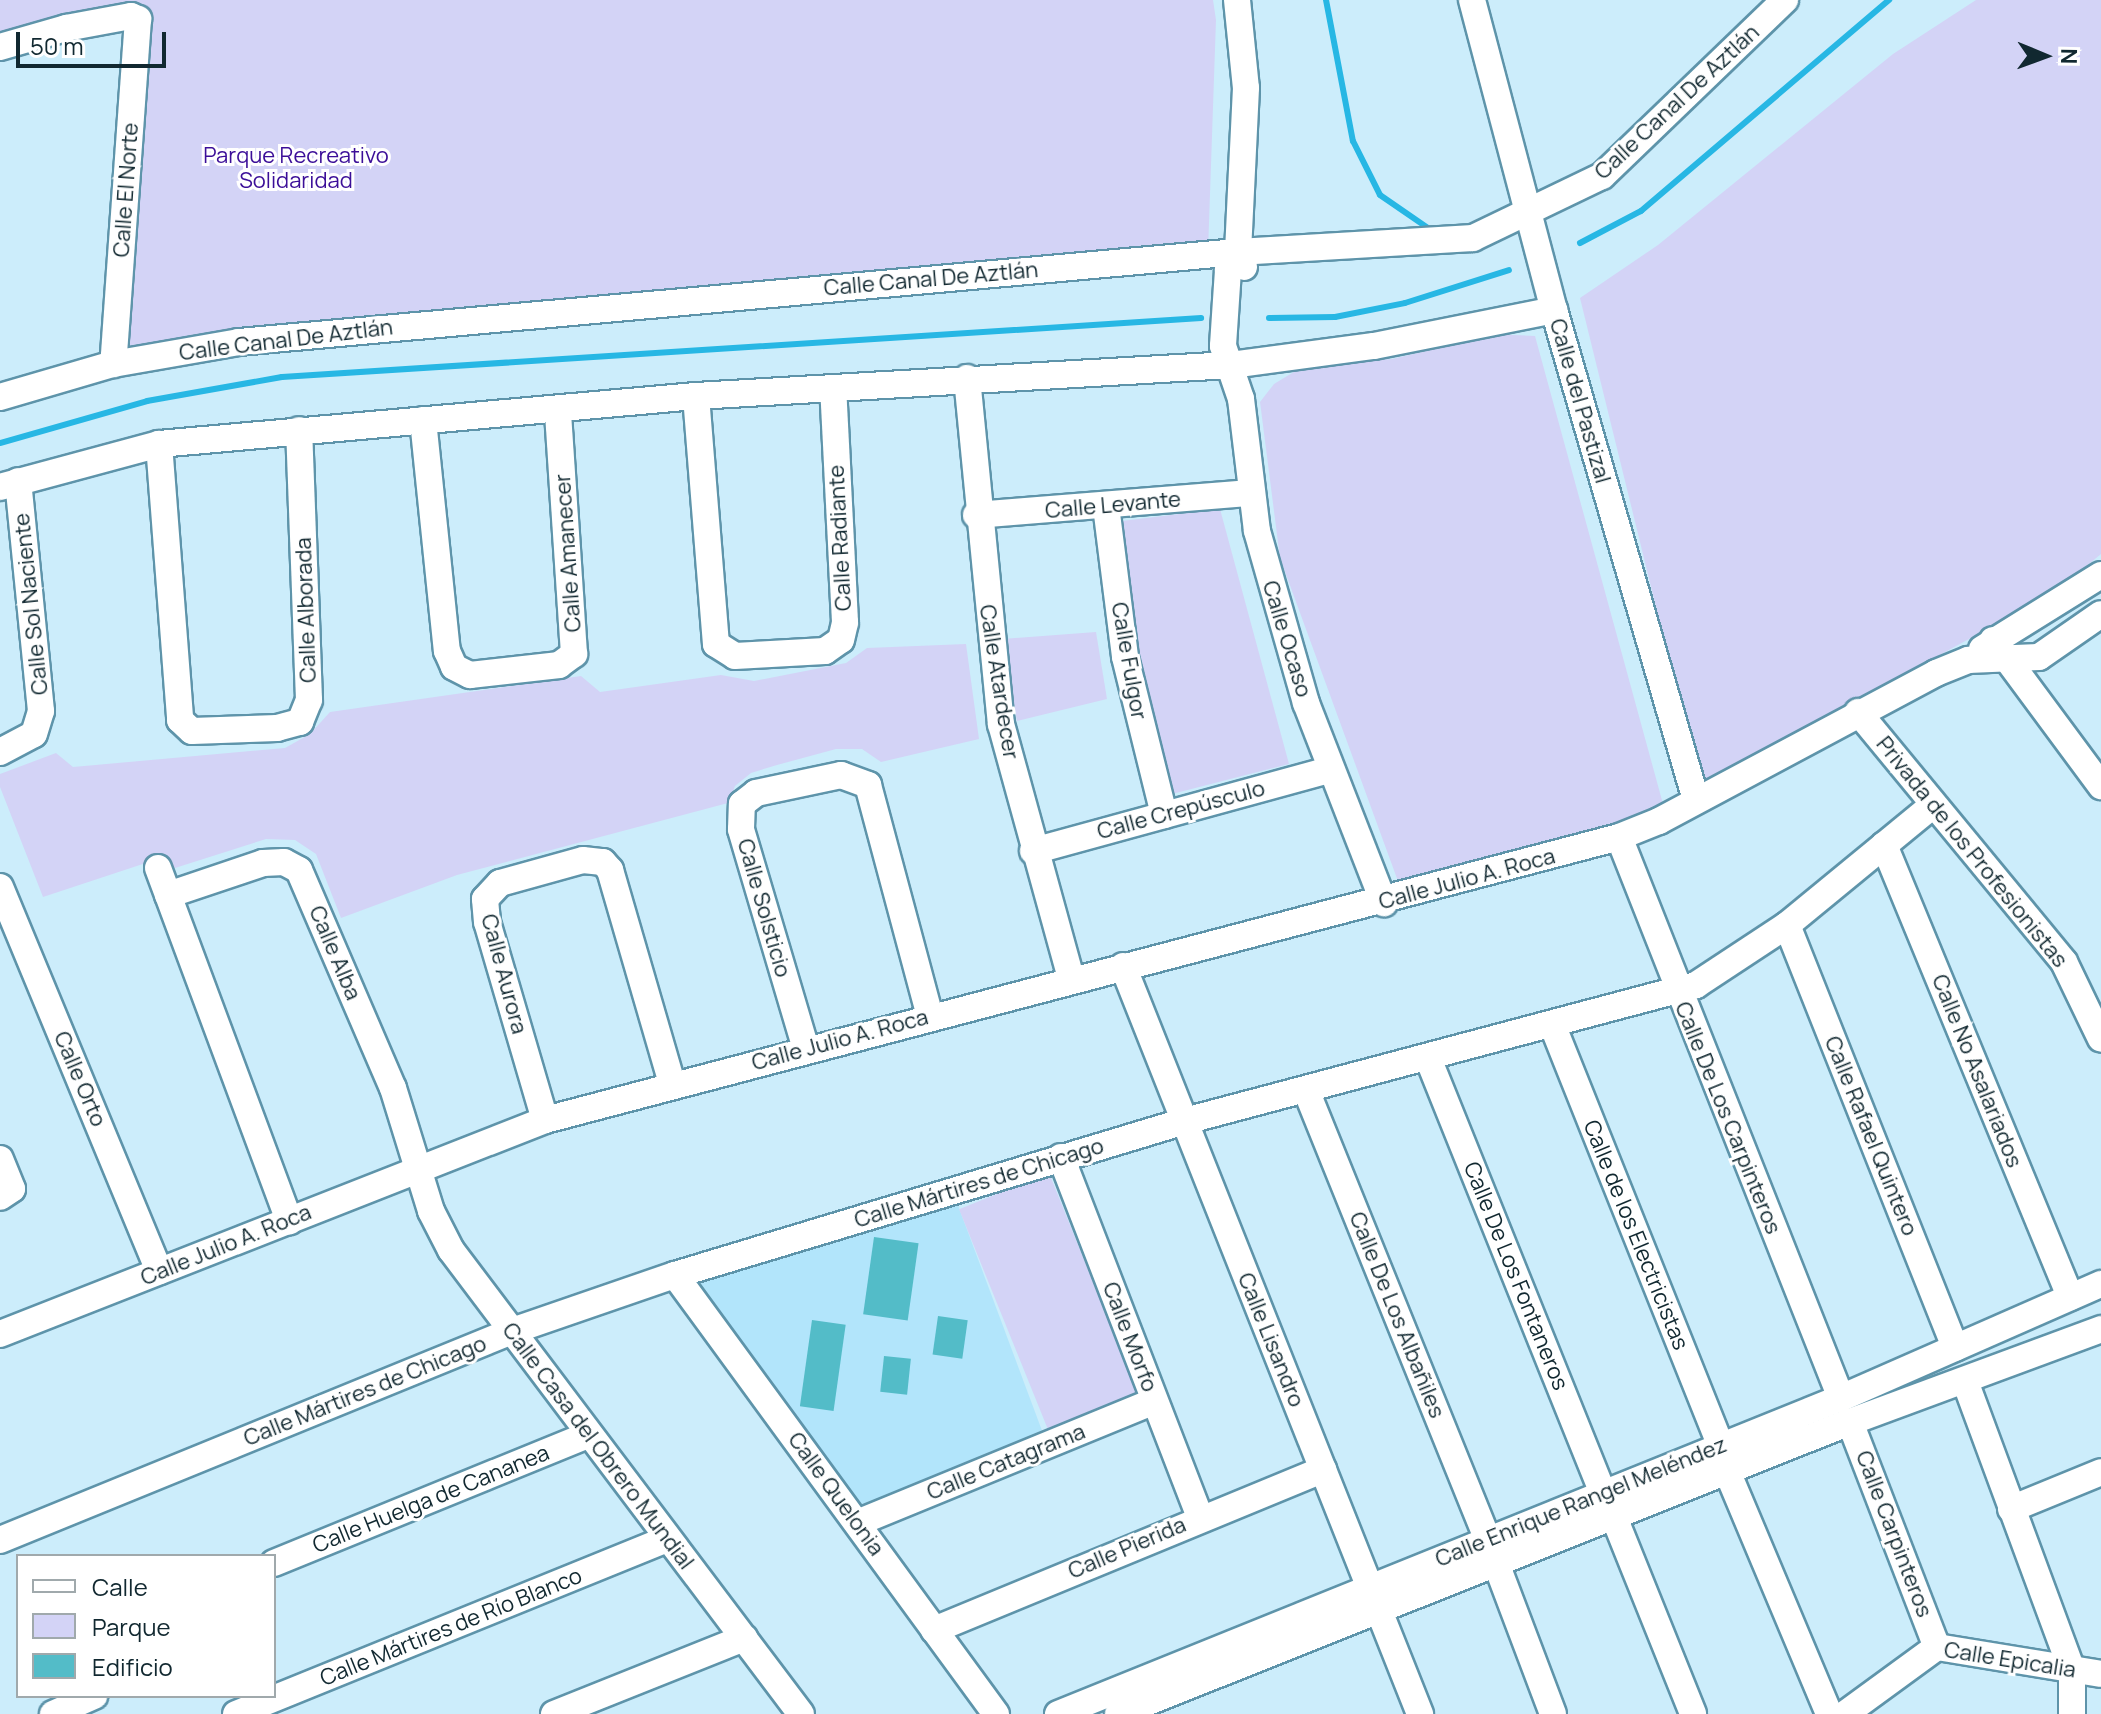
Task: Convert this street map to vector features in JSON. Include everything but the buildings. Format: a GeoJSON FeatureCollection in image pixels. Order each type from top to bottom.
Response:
{"type":"FeatureCollection","features":[{"type":"Feature","properties":{"kind":"street"},"geometry":{"type":"LineString","coordinates":[[1231,365],[1242,343],[1245,269],[1238,252],[1246,129],[1237,0]]}},
{"type":"Feature","properties":{"kind":"street","name":"Calle del Pastizal"},"geometry":{"type":"LineString","coordinates":[[1472,0],[1554,310],[1696,800]]}},
{"type":"Feature","properties":{"kind":"street","name":"Calle Canal De Aztlán"},"geometry":{"type":"LineString","coordinates":[[0,397],[113,364],[239,342],[1238,252],[1457,242],[1529,213],[1613,167],[1785,0]]}},
{"type":"Feature","properties":{"kind":"street","name":"Calle El Norte"},"geometry":{"type":"LineString","coordinates":[[0,49],[48,32],[136,17],[113,364]]}},
{"type":"Feature","properties":{"kind":"street"},"geometry":{"type":"LineString","coordinates":[[9,484],[159,444],[696,396],[1231,365],[1374,346],[1554,310]]}},
{"type":"Feature","properties":{"kind":"street","name":"Calle Ocaso"},"geometry":{"type":"LineString","coordinates":[[1231,365],[1241,399],[1250,493],[1280,623],[1330,770],[1384,903]]}},
{"type":"Feature","properties":{"kind":"street","name":"Calle Atardecer"},"geometry":{"type":"LineString","coordinates":[[967,378],[976,515],[1001,724],[1033,851],[1071,978]]}},
{"type":"Feature","properties":{"kind":"street","name":"Calle Radiante"},"geometry":{"type":"LineString","coordinates":[[696,396],[716,644],[735,656],[825,651],[841,640],[845,622],[833,388]]}},
{"type":"Feature","properties":{"kind":"street","name":"Calle Amanecer"},"geometry":{"type":"LineString","coordinates":[[423,420],[447,651],[454,667],[470,675],[559,665],[574,654],[558,410]]}},
{"type":"Feature","properties":{"kind":"street","name":"Calle Alborada"},"geometry":{"type":"LineString","coordinates":[[159,444],[180,720],[192,731],[277,728],[300,722],[309,700],[299,430]]}},
{"type":"Feature","properties":{"kind":"street","name":"Calle Sol Naciente"},"geometry":{"type":"LineString","coordinates":[[0,752],[34,734],[41,711],[9,484]]}},
{"type":"Feature","properties":{"kind":"street","name":"Calle Levante"},"geometry":{"type":"LineString","coordinates":[[976,515],[1250,493]]}},
{"type":"Feature","properties":{"kind":"street","name":"Calle Fulgor"},"geometry":{"type":"LineString","coordinates":[[1106,506],[1125,657],[1164,815]]}},
{"type":"Feature","properties":{"kind":"street"},"geometry":{"type":"LineString","coordinates":[[2000,651],[2101,575]]}},
{"type":"Feature","properties":{"kind":"street"},"geometry":{"type":"LineString","coordinates":[[2000,651],[2053,650],[2101,614]]}},
{"type":"Feature","properties":{"kind":"street"},"geometry":{"type":"LineString","coordinates":[[2000,651],[2101,786]]}},
{"type":"Feature","properties":{"kind":"street","name":"Calle Julio A. Roca"},"geometry":{"type":"LineString","coordinates":[[0,1334],[289,1221],[417,1167],[545,1120],[1071,978],[1384,903],[1619,837],[1696,800],[1858,712],[1968,660],[2000,651]]}},
{"type":"Feature","properties":{"kind":"street","name":"Privada de los Profesionistas"},"geometry":{"type":"LineString","coordinates":[[1858,712],[2064,962],[2101,1039]]}},
{"type":"Feature","properties":{"kind":"street","name":"Calle Crepúsculo"},"geometry":{"type":"LineString","coordinates":[[1033,851],[1330,770]]}},
{"type":"Feature","properties":{"kind":"street","name":"Calle Solsticio"},"geometry":{"type":"LineString","coordinates":[[806,1049],[741,829],[742,804],[756,793],[841,775],[868,785],[930,1017]]}},
{"type":"Feature","properties":{"kind":"street","name":"Calle Mártires de Chicago"},"geometry":{"type":"LineString","coordinates":[[0,1540],[512,1331],[675,1275],[1185,1121],[1677,991],[1716,975],[1787,925],[1933,805]]}},
{"type":"Feature","properties":{"kind":"street","name":"Calle De Los Carpinteros"},"geometry":{"type":"LineString","coordinates":[[1619,837],[1677,991],[1846,1410]]}},
{"type":"Feature","properties":{"kind":"street","name":"Calle No Asalariados"},"geometry":{"type":"LineString","coordinates":[[1884,845],[2070,1297]]}},
{"type":"Feature","properties":{"kind":"street","name":"Calle Aurora"},"geometry":{"type":"LineString","coordinates":[[545,1120],[487,922],[485,899],[500,883],[583,860],[603,862],[610,870],[672,1084]]}},
{"type":"Feature","properties":{"kind":"street","name":"Calle Alba"},"geometry":{"type":"LineString","coordinates":[[168,895],[263,863],[284,862],[299,870],[393,1088],[417,1167]]}},
{"type":"Feature","properties":{"kind":"street"},"geometry":{"type":"LineString","coordinates":[[158,868],[289,1221]]}},
{"type":"Feature","properties":{"kind":"street","name":"Calle Orto"},"geometry":{"type":"LineString","coordinates":[[0,887],[159,1271]]}},
{"type":"Feature","properties":{"kind":"street","name":"Calle Rafael Quintero"},"geometry":{"type":"LineString","coordinates":[[1787,925],[1955,1348]]}},
{"type":"Feature","properties":{"kind":"street","name":"Calle Lisandro"},"geometry":{"type":"LineString","coordinates":[[1123,966],[1420,1714]]}},
{"type":"Feature","properties":{"kind":"street","name":"Calle de los Electricistas"},"geometry":{"type":"LineString","coordinates":[[1552,1024],[1720,1445]]}},
{"type":"Feature","properties":{"kind":"street","name":"Calle De Los Fontaneros"},"geometry":{"type":"LineString","coordinates":[[1428,1058],[1693,1714]]}},
{"type":"Feature","properties":{"kind":"street","name":"Calle De Los Albañiles"},"geometry":{"type":"LineString","coordinates":[[1306,1090],[1492,1551],[1553,1714]]}},
{"type":"Feature","properties":{"kind":"street","name":"Calle Morfo"},"geometry":{"type":"LineString","coordinates":[[1061,1157],[1200,1517]]}},
{"type":"Feature","properties":{"kind":"street"},"geometry":{"type":"LineString","coordinates":[[0,1159],[12,1189],[0,1197]]}},
{"type":"Feature","properties":{"kind":"street","name":"Calle Casa del Obrero Mundial"},"geometry":{"type":"LineString","coordinates":[[417,1167],[451,1250],[801,1714]]}},
{"type":"Feature","properties":{"kind":"street","name":"Calle Quelonia"},"geometry":{"type":"LineString","coordinates":[[675,1275],[996,1714]]}},
{"type":"Feature","properties":{"kind":"street","name":"Calle Enrique Rangel Meléndez"},"geometry":{"type":"LineString","coordinates":[[1118,1714],[1375,1599],[1492,1551],[1608,1505],[1727,1471],[1846,1410],[1955,1348],[2101,1284]]}},
{"type":"Feature","properties":{"kind":"street","name":"Calle Enrique Rangel Meléndez"},"geometry":{"type":"LineString","coordinates":[[1608,1505],[1720,1445],[1965,1381],[2101,1329]]}},
{"type":"Feature","properties":{"kind":"street"},"geometry":{"type":"LineString","coordinates":[[1965,1381],[2072,1670],[2072,1714]]}},
{"type":"Feature","properties":{"kind":"street","name":"Calle Catagrama"},"geometry":{"type":"LineString","coordinates":[[857,1523],[1154,1401]]}},
{"type":"Feature","properties":{"kind":"street","name":"Calle Carpinteros"},"geometry":{"type":"LineString","coordinates":[[1846,1410],[1937,1647]]}},
{"type":"Feature","properties":{"kind":"street","name":"Calle Huelga de Cananea"},"geometry":{"type":"LineString","coordinates":[[276,1562],[588,1435]]}},
{"type":"Feature","properties":{"kind":"street","name":"Calle Pierida"},"geometry":{"type":"LineString","coordinates":[[934,1630],[1200,1517],[1323,1470]]}},
{"type":"Feature","properties":{"kind":"street"},"geometry":{"type":"LineString","coordinates":[[1727,1471],[1829,1714]]}},
{"type":"Feature","properties":{"kind":"street"},"geometry":{"type":"LineString","coordinates":[[2011,1509],[2101,1472]]}},
{"type":"Feature","properties":{"kind":"street","name":"Calle Mártires de Río Blanco"},"geometry":{"type":"LineString","coordinates":[[276,1698],[666,1539]]}},
{"type":"Feature","properties":{"kind":"street","name":"Calle Enrique Rangel Meléndez"},"geometry":{"type":"LineString","coordinates":[[1058,1714],[1375,1599]]}},
{"type":"Feature","properties":{"kind":"street"},"geometry":{"type":"LineString","coordinates":[[554,1714],[744,1638]]}},
{"type":"Feature","properties":{"kind":"street","name":"Calle Epicalia"},"geometry":{"type":"LineString","coordinates":[[1845,1714],[1937,1647],[2101,1674]]}},
{"type":"Feature","properties":{"kind":"street"},"geometry":{"type":"LineString","coordinates":[[53,1714],[89,1698]]}},
{"type":"Feature","properties":{"kind":"street","name":"Calle Mártires de Río Blanco"},"geometry":{"type":"LineString","coordinates":[[236,1714],[275,1698]]}},
{"type":"Feature","properties":{"kind":"shaded area"},"geometry":{"type":"Polygon","coordinates":[[[956,1200],[1044,1436],[856,1514],[685,1282],[956,1200]]]}},
{"type":"Feature","properties":{"kind":"green space","name":"Parque Recreativo Solidaridad"},"geometry":{"type":"Polygon","coordinates":[[[0,0],[1213,0],[1216,20],[1208,252],[113,364],[131,16],[0,47],[0,0]]]}},
{"type":"Feature","properties":{"kind":"green space"},"geometry":{"type":"Polygon","coordinates":[[[1976,0],[2101,0],[2101,554],[2055,592],[1700,786],[1580,298],[1658,245],[1893,54],[1976,0]]]}},
{"type":"Feature","properties":{"kind":"green space"},"geometry":{"type":"Polygon","coordinates":[[[1490,334],[1535,336],[1663,804],[1611,831],[1399,884],[1280,558],[1260,402],[1274,384],[1307,364],[1392,359],[1426,351],[1451,337],[1490,334]]]}},
{"type":"Feature","properties":{"kind":"green space"},"geometry":{"type":"Polygon","coordinates":[[[1220,509],[1289,764],[1172,794],[1141,668],[1122,521],[1220,509]]]}},
{"type":"Feature","properties":{"kind":"green space"},"geometry":{"type":"Polygon","coordinates":[[[1096,632],[1107,699],[1017,721],[1003,639],[1096,632]]]}},
{"type":"Feature","properties":{"kind":"green space"},"geometry":{"type":"Polygon","coordinates":[[[966,644],[979,739],[881,762],[862,749],[836,749],[777,765],[751,773],[735,786],[728,803],[457,875],[341,918],[316,854],[295,840],[266,839],[175,868],[164,857],[43,897],[0,787],[0,774],[56,753],[73,767],[285,748],[310,734],[330,712],[581,676],[600,692],[721,675],[754,681],[846,663],[867,648],[966,644]]]}},
{"type":"Feature","properties":{"kind":"green space"},"geometry":{"type":"Polygon","coordinates":[[[1049,1173],[1140,1398],[1050,1435],[959,1209],[1049,1173]]]}},
{"type":"Feature","properties":{"kind":"waterway"},"geometry":{"type":"LineString","coordinates":[[1326,0],[1353,141],[1380,195],[1428,228]]}},
{"type":"Feature","properties":{"kind":"waterway"},"geometry":{"type":"LineString","coordinates":[[1580,243],[1641,211],[1889,0]]}},
{"type":"Feature","properties":{"kind":"waterway"},"geometry":{"type":"LineString","coordinates":[[1269,318],[1335,317],[1405,303],[1509,270]]}},
{"type":"Feature","properties":{"kind":"waterway"},"geometry":{"type":"LineString","coordinates":[[0,443],[147,401],[282,377],[1201,318]]}}]}
